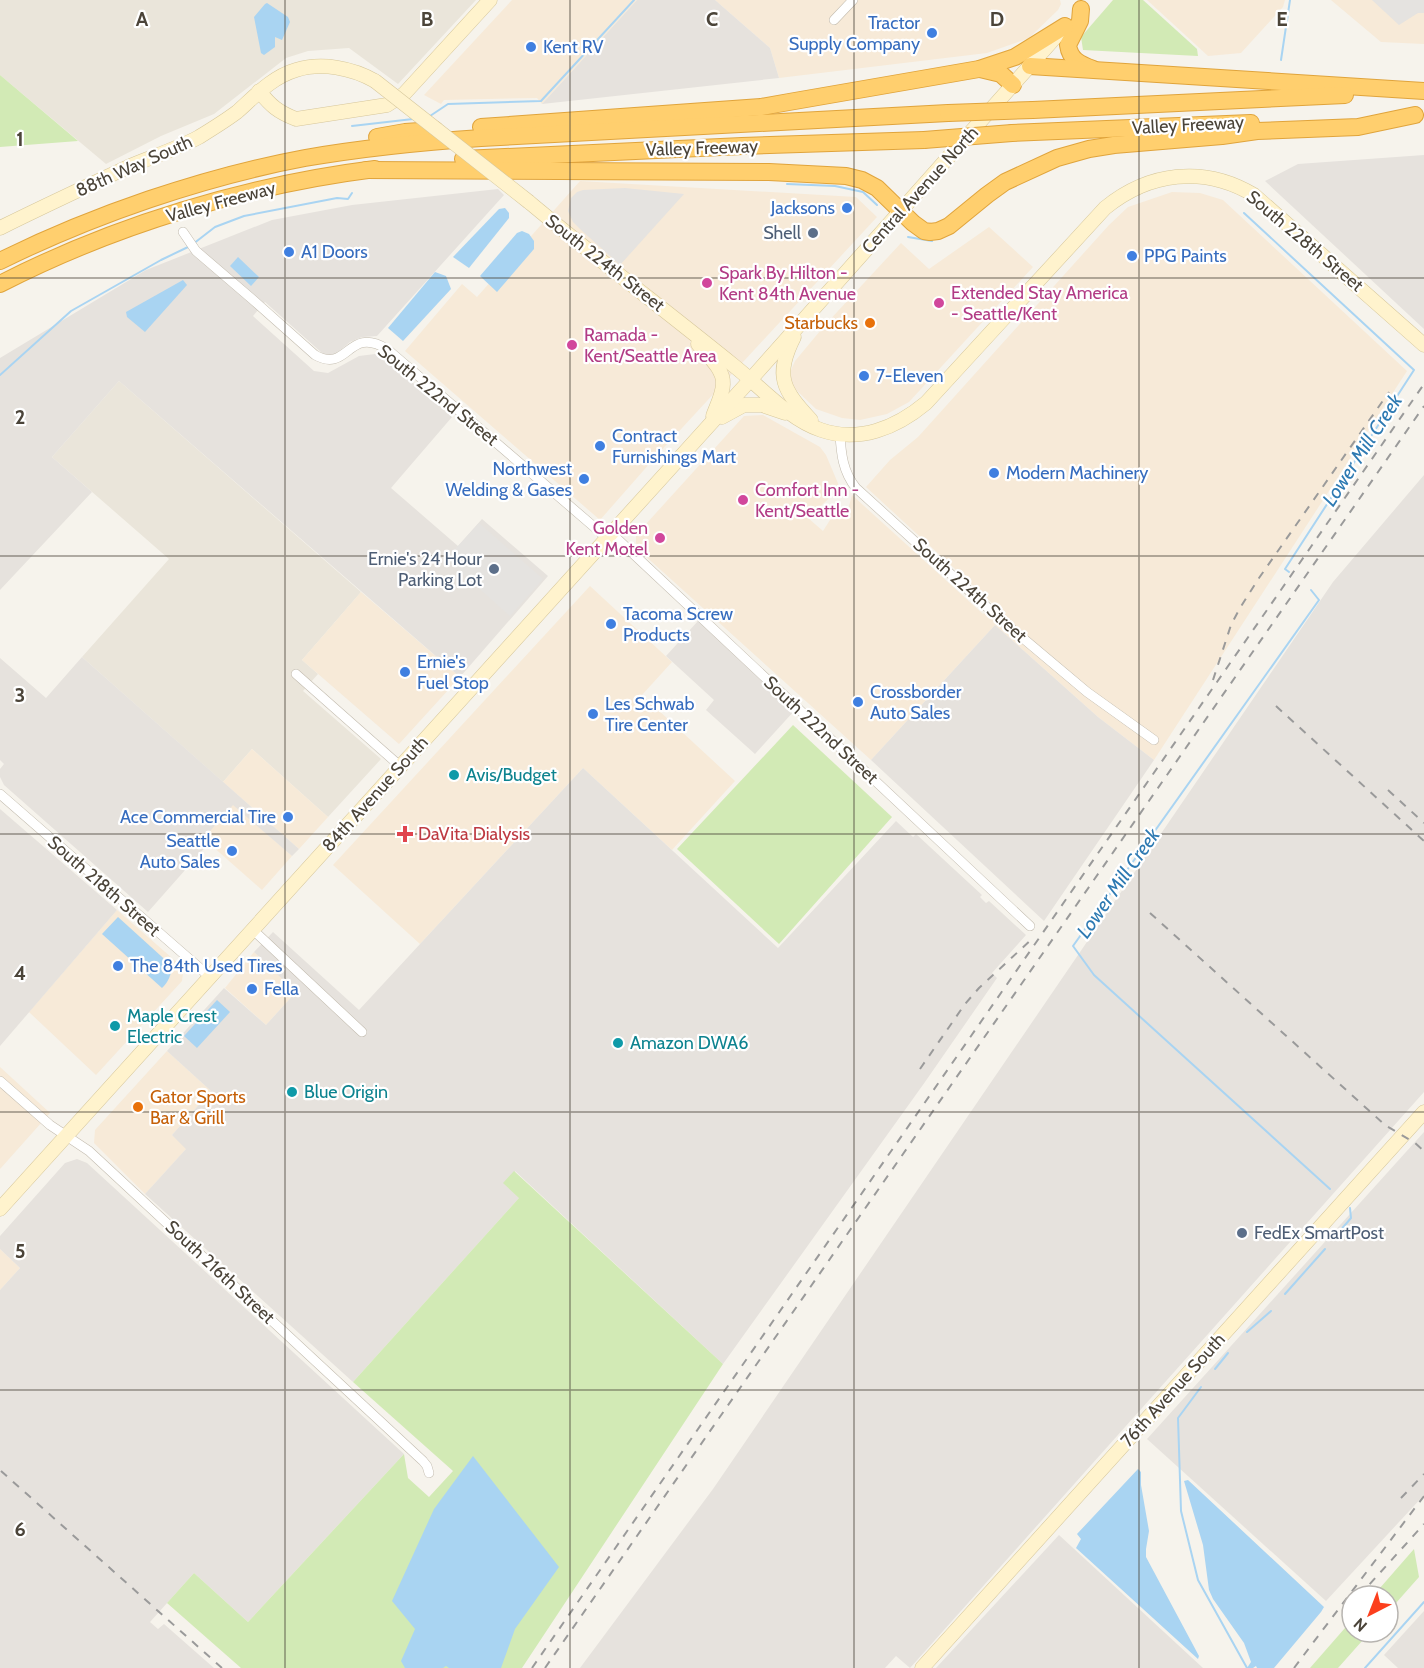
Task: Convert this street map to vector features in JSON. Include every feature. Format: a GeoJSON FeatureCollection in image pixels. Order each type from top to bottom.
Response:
{"type":"FeatureCollection","features":[{"type":"Feature","properties":{"kind":"highway"},"geometry":{"type":"LineString","coordinates":[[1085,4],[1080,21],[1068,45],[1075,61],[1099,71]]}},
{"type":"Feature","properties":{"kind":"highway"},"geometry":{"type":"LineString","coordinates":[[269,166],[316,147],[405,132],[761,107],[979,69],[1015,57],[1065,26]]}},
{"type":"Feature","properties":{"kind":"highway"},"geometry":{"type":"LineString","coordinates":[[1030,66],[1424,91]]}},
{"type":"Feature","properties":{"kind":"highway"},"geometry":{"type":"LineString","coordinates":[[979,69],[1001,74],[1013,85]]}},
{"type":"Feature","properties":{"kind":"highway","name":"Valley Freeway"},"geometry":{"type":"LineString","coordinates":[[0,261],[63,232],[119,210],[194,186],[269,166],[360,149],[420,142],[637,129],[1424,91]]}},
{"type":"Feature","properties":{"kind":"highway"},"geometry":{"type":"LineString","coordinates":[[366,170],[834,174],[869,183],[913,223],[924,231],[930,232],[949,226],[1005,182],[1057,158],[1089,149],[1257,131],[1358,127],[1420,115]]}},
{"type":"Feature","properties":{"kind":"highway","name":"Valley Freeway"},"geometry":{"type":"LineString","coordinates":[[0,284],[107,237],[178,212],[309,179],[438,161],[506,156],[924,140],[1012,133],[1420,115]]}},
{"type":"Feature","properties":{"kind":"main road"},"geometry":{"type":"LineString","coordinates":[[259,91],[273,108],[296,119],[387,105],[404,94],[490,0]]}},
{"type":"Feature","properties":{"kind":"main road","name":"Central Avenue North"},"geometry":{"type":"LineString","coordinates":[[751,379],[1085,4]]}},
{"type":"Feature","properties":{"kind":"main road","name":"South 224th Street"},"geometry":{"type":"LineString","coordinates":[[259,91],[296,70],[315,68],[339,68],[364,75],[375,81],[800,420],[819,429],[840,434]]}},
{"type":"Feature","properties":{"kind":"main road","name":"88th Way South"},"geometry":{"type":"LineString","coordinates":[[0,228],[86,186],[197,138],[236,112],[259,91]]}},
{"type":"Feature","properties":{"kind":"main road","name":"South 228th Street"},"geometry":{"type":"LineString","coordinates":[[840,434],[855,435],[880,431],[918,410],[1105,208],[1137,186],[1168,177],[1209,178],[1234,184],[1254,195],[1424,345]]}},
{"type":"Feature","properties":{"kind":"main road"},"geometry":{"type":"LineString","coordinates":[[678,321],[718,368],[722,376],[723,385],[710,424]]}},
{"type":"Feature","properties":{"kind":"main road"},"geometry":{"type":"LineString","coordinates":[[802,322],[788,349],[784,361],[783,378],[792,399],[819,429]]}},
{"type":"Feature","properties":{"kind":"main road","name":"84th Avenue South"},"geometry":{"type":"LineString","coordinates":[[0,1209],[751,379]]}},
{"type":"Feature","properties":{"kind":"main road"},"geometry":{"type":"LineString","coordinates":[[710,424],[744,405],[774,408],[800,420]]}},
{"type":"Feature","properties":{"kind":"main road","name":"76th Avenue South"},"geometry":{"type":"LineString","coordinates":[[922,1668],[1424,1112]]}},
{"type":"Feature","properties":{"kind":"street"},"geometry":{"type":"LineString","coordinates":[[834,20],[853,0]]}},
{"type":"Feature","properties":{"kind":"street","name":"South 222nd Street"},"geometry":{"type":"LineString","coordinates":[[183,232],[196,251],[323,360],[334,360],[360,343],[368,341],[387,349],[609,536],[1030,926]]}},
{"type":"Feature","properties":{"kind":"street","name":"South 224th Street"},"geometry":{"type":"LineString","coordinates":[[840,434],[843,462],[856,488],[999,618],[1087,692],[1154,740]]}},
{"type":"Feature","properties":{"kind":"street"},"geometry":{"type":"LineString","coordinates":[[296,674],[400,766]]}},
{"type":"Feature","properties":{"kind":"street","name":"South 218th Street"},"geometry":{"type":"LineString","coordinates":[[0,794],[210,977]]}},
{"type":"Feature","properties":{"kind":"street"},"geometry":{"type":"LineString","coordinates":[[252,929],[363,1032]]}},
{"type":"Feature","properties":{"kind":"street","name":"South 216th Street"},"geometry":{"type":"LineString","coordinates":[[0,1081],[43,1119],[89,1151],[423,1461],[429,1473]]}},
{"type":"Feature","properties":{"kind":"shaded area"},"geometry":{"type":"Polygon","coordinates":[[[0,0],[476,0],[398,84],[349,48],[308,51],[286,58],[214,114],[161,136],[106,164],[0,75],[0,0]]]}},
{"type":"Feature","properties":{"kind":"shaded area","name":"Kent RV"},"geometry":{"type":"Polygon","coordinates":[[[512,0],[637,0],[542,104],[537,98],[444,100],[441,104],[424,95],[512,0]]]}},
{"type":"Feature","properties":{"kind":"shaded area"},"geometry":{"type":"Polygon","coordinates":[[[637,0],[715,0],[770,48],[779,78],[542,104],[637,0]]]}},
{"type":"Feature","properties":{"kind":"shaded area"},"geometry":{"type":"Polygon","coordinates":[[[715,0],[1060,0],[1061,4],[1058,10],[1029,38],[987,53],[779,78],[770,48],[715,0]]]}},
{"type":"Feature","properties":{"kind":"shaded area"},"geometry":{"type":"Polygon","coordinates":[[[1147,0],[1285,0],[1283,7],[1241,53],[1208,56],[1147,0]]]}},
{"type":"Feature","properties":{"kind":"shaded area"},"geometry":{"type":"Polygon","coordinates":[[[1331,0],[1424,0],[1424,44],[1381,42],[1331,0]]]}},
{"type":"Feature","properties":{"kind":"shaded area"},"geometry":{"type":"Polygon","coordinates":[[[1372,0],[1424,0],[1424,13],[1418,13],[1399,25],[1372,0]]]}},
{"type":"Feature","properties":{"kind":"shaded area"},"geometry":{"type":"Polygon","coordinates":[[[1424,155],[1424,329],[1265,181],[1298,164],[1424,155]]]}},
{"type":"Feature","properties":{"kind":"shaded area"},"geometry":{"type":"Polygon","coordinates":[[[580,181],[856,197],[877,217],[600,520],[405,351],[462,284],[477,297],[580,181]]]}},
{"type":"Feature","properties":{"kind":"shaded area"},"geometry":{"type":"Polygon","coordinates":[[[625,188],[684,194],[620,265],[573,222],[568,211],[571,198],[577,192],[625,188]]]}},
{"type":"Feature","properties":{"kind":"shaded area"},"geometry":{"type":"Polygon","coordinates":[[[498,189],[504,195],[377,336],[362,337],[330,355],[322,353],[265,302],[253,316],[314,371],[328,373],[359,356],[375,354],[391,364],[452,417],[391,488],[458,546],[482,519],[548,576],[460,677],[119,381],[52,457],[92,492],[0,590],[0,358],[146,270],[272,220],[352,205],[498,189]]]}},
{"type":"Feature","properties":{"kind":"shaded area"},"geometry":{"type":"Polygon","coordinates":[[[1172,192],[1200,193],[1223,200],[1407,371],[1154,760],[1098,717],[995,625],[871,760],[642,553],[636,543],[636,535],[744,416],[763,415],[820,447],[826,455],[840,488],[808,518],[823,531],[830,520],[846,517],[852,495],[983,614],[993,604],[866,487],[890,460],[918,437],[1109,225],[1128,207],[1172,192]]]}},
{"type":"Feature","properties":{"kind":"shaded area"},"geometry":{"type":"Polygon","coordinates":[[[989,227],[1033,267],[909,402],[887,414],[860,420],[842,418],[816,409],[794,388],[791,370],[795,361],[901,243],[929,269],[989,227]]]}},
{"type":"Feature","properties":{"kind":"shaded area"},"geometry":{"type":"Polygon","coordinates":[[[119,381],[361,592],[302,660],[318,674],[303,691],[381,759],[328,817],[252,749],[223,782],[82,657],[169,559],[52,457],[119,381]]]}},
{"type":"Feature","properties":{"kind":"shaded area"},"geometry":{"type":"Polygon","coordinates":[[[1424,475],[1424,1092],[910,1668],[896,1656],[885,1668],[580,1668],[713,1489],[1333,582],[1424,475]]]}},
{"type":"Feature","properties":{"kind":"shaded area","name":"Ernie's 24 Hour Parking Lot"},"geometry":{"type":"Polygon","coordinates":[[[479,523],[543,579],[510,616],[446,559],[479,523]]]}},
{"type":"Feature","properties":{"kind":"shaded area"},"geometry":{"type":"Polygon","coordinates":[[[590,586],[672,662],[642,695],[735,781],[672,850],[583,768],[420,944],[333,865],[590,586]]]}},
{"type":"Feature","properties":{"kind":"shaded area"},"geometry":{"type":"Polygon","coordinates":[[[361,592],[460,677],[399,744],[302,660],[361,592]]]}},
{"type":"Feature","properties":{"kind":"shaded area"},"geometry":{"type":"Polygon","coordinates":[[[698,621],[795,710],[755,754],[706,710],[714,700],[666,656],[698,621]]]}},
{"type":"Feature","properties":{"kind":"shaded area"},"geometry":{"type":"Polygon","coordinates":[[[995,625],[1098,717],[1154,760],[1044,921],[871,760],[995,625]]]}},
{"type":"Feature","properties":{"kind":"shaded area"},"geometry":{"type":"Polygon","coordinates":[[[82,657],[299,849],[292,856],[233,805],[204,838],[209,843],[148,912],[4,785],[0,777],[0,769],[4,764],[0,760],[0,658],[46,698],[82,657]]]}},
{"type":"Feature","properties":{"kind":"shaded area"},"geometry":{"type":"Polygon","coordinates":[[[252,749],[328,817],[299,849],[223,782],[252,749]]]}},
{"type":"Feature","properties":{"kind":"shaded area"},"geometry":{"type":"Polygon","coordinates":[[[583,768],[778,948],[896,821],[913,837],[916,834],[982,895],[980,897],[986,903],[989,901],[1026,935],[992,973],[997,978],[723,1364],[515,1171],[520,1197],[353,1382],[145,1194],[186,1149],[172,1135],[211,1091],[167,1051],[224,988],[266,1025],[296,992],[254,952],[273,932],[359,1010],[583,768]]]}},
{"type":"Feature","properties":{"kind":"shaded area"},"geometry":{"type":"Polygon","coordinates":[[[233,804],[292,856],[262,890],[203,838],[233,804]]]}},
{"type":"Feature","properties":{"kind":"shaded area"},"geometry":{"type":"Polygon","coordinates":[[[0,809],[117,910],[0,1046],[0,809]]]}},
{"type":"Feature","properties":{"kind":"shaded area"},"geometry":{"type":"Polygon","coordinates":[[[117,910],[180,965],[183,973],[182,981],[96,1075],[29,1012],[117,910]]]}},
{"type":"Feature","properties":{"kind":"shaded area"},"geometry":{"type":"Polygon","coordinates":[[[254,952],[297,991],[266,1025],[225,988],[254,952]]]}},
{"type":"Feature","properties":{"kind":"shaded area"},"geometry":{"type":"Polygon","coordinates":[[[167,1051],[211,1091],[172,1135],[187,1148],[145,1194],[94,1143],[95,1130],[167,1051]]]}},
{"type":"Feature","properties":{"kind":"shaded area"},"geometry":{"type":"Polygon","coordinates":[[[0,1067],[50,1113],[0,1169],[0,1067]]]}},
{"type":"Feature","properties":{"kind":"shaded area"},"geometry":{"type":"Polygon","coordinates":[[[1424,1132],[1424,1495],[1326,1601],[1147,1439],[1424,1132]]]}},
{"type":"Feature","properties":{"kind":"shaded area"},"geometry":{"type":"Polygon","coordinates":[[[77,1159],[87,1163],[404,1454],[248,1622],[194,1573],[150,1622],[158,1629],[164,1624],[214,1668],[0,1668],[0,1290],[20,1268],[0,1249],[0,1236],[65,1163],[77,1159]]]}},
{"type":"Feature","properties":{"kind":"shaded area"},"geometry":{"type":"Polygon","coordinates":[[[0,1249],[20,1268],[0,1290],[0,1249]]]}},
{"type":"Feature","properties":{"kind":"shaded area"},"geometry":{"type":"Polygon","coordinates":[[[1059,1535],[1203,1668],[936,1668],[1059,1535]]]}},
{"type":"Feature","properties":{"kind":"shaded area"},"geometry":{"type":"Polygon","coordinates":[[[1424,1611],[1424,1668],[1398,1668],[1384,1655],[1394,1644],[1400,1644],[1400,1637],[1424,1611]]]}},
{"type":"Feature","properties":{"kind":"green space"},"geometry":{"type":"Polygon","coordinates":[[[1113,0],[1143,0],[1197,49],[1198,56],[1083,50],[1081,37],[1113,0]]]}},
{"type":"Feature","properties":{"kind":"green space"},"geometry":{"type":"Polygon","coordinates":[[[0,75],[78,141],[0,147],[0,75]]]}},
{"type":"Feature","properties":{"kind":"green space"},"geometry":{"type":"Polygon","coordinates":[[[793,725],[892,817],[779,944],[677,849],[793,725]]]}},
{"type":"Feature","properties":{"kind":"green space"},"geometry":{"type":"Polygon","coordinates":[[[514,1171],[723,1364],[522,1668],[241,1668],[167,1603],[194,1573],[248,1622],[404,1454],[408,1478],[429,1497],[453,1471],[353,1382],[519,1198],[503,1183],[514,1171]]]}},
{"type":"Feature","properties":{"kind":"green space"},"geometry":{"type":"Polygon","coordinates":[[[1414,1549],[1419,1577],[1400,1598],[1400,1584],[1383,1584],[1414,1549]]]}},
{"type":"Feature","properties":{"kind":"green space"},"geometry":{"type":"Polygon","coordinates":[[[1340,1634],[1340,1644],[1359,1644],[1338,1668],[1310,1668],[1340,1634]]]}},
{"type":"Feature","properties":{"kind":"water"},"geometry":{"type":"Polygon","coordinates":[[[267,3],[288,17],[290,22],[282,40],[275,37],[275,47],[264,55],[261,53],[254,17],[267,3]]]}},
{"type":"Feature","properties":{"kind":"water"},"geometry":{"type":"Polygon","coordinates":[[[505,208],[509,213],[509,218],[469,268],[453,257],[499,209],[505,208]]]}},
{"type":"Feature","properties":{"kind":"water"},"geometry":{"type":"Polygon","coordinates":[[[522,231],[529,234],[534,241],[534,249],[497,292],[480,276],[517,233],[522,231]]]}},
{"type":"Feature","properties":{"kind":"water"},"geometry":{"type":"Polygon","coordinates":[[[238,257],[259,277],[251,286],[230,266],[238,257]]]}},
{"type":"Feature","properties":{"kind":"water"},"geometry":{"type":"Polygon","coordinates":[[[435,272],[446,276],[451,289],[403,341],[388,328],[435,272]]]}},
{"type":"Feature","properties":{"kind":"water"},"geometry":{"type":"Polygon","coordinates":[[[183,280],[187,285],[145,332],[127,317],[126,312],[183,280]]]}},
{"type":"Feature","properties":{"kind":"water"},"geometry":{"type":"Polygon","coordinates":[[[118,917],[172,966],[169,978],[162,988],[102,934],[118,917]]]}},
{"type":"Feature","properties":{"kind":"water"},"geometry":{"type":"Polygon","coordinates":[[[217,1000],[230,1012],[197,1048],[184,1036],[217,1000]]]}},
{"type":"Feature","properties":{"kind":"water"},"geometry":{"type":"Polygon","coordinates":[[[473,1456],[559,1567],[515,1629],[501,1668],[449,1668],[446,1666],[443,1668],[405,1668],[401,1661],[415,1629],[392,1601],[434,1509],[473,1456]]]}},
{"type":"Feature","properties":{"kind":"water"},"geometry":{"type":"Polygon","coordinates":[[[1138,1469],[1141,1472],[1149,1531],[1146,1557],[1199,1656],[1198,1659],[1076,1548],[1081,1539],[1077,1534],[1138,1469]]]}},
{"type":"Feature","properties":{"kind":"water"},"geometry":{"type":"Polygon","coordinates":[[[1188,1480],[1324,1607],[1274,1668],[1257,1668],[1256,1666],[1247,1668],[1251,1662],[1244,1643],[1213,1599],[1209,1590],[1203,1545],[1184,1481],[1188,1480]]]}},
{"type":"Feature","properties":{"kind":"waterway"},"geometry":{"type":"LineString","coordinates":[[430,116],[448,104],[541,101],[634,0]]}},
{"type":"Feature","properties":{"kind":"waterway","name":"Lower Mill Creek"},"geometry":{"type":"LineString","coordinates":[[1281,60],[1290,0]]}},
{"type":"Feature","properties":{"kind":"waterway"},"geometry":{"type":"LineString","coordinates":[[352,126],[413,119]]}},
{"type":"Feature","properties":{"kind":"waterway"},"geometry":{"type":"LineString","coordinates":[[787,184],[835,186],[863,192],[877,205]]}},
{"type":"Feature","properties":{"kind":"waterway"},"geometry":{"type":"LineString","coordinates":[[193,244],[215,227],[244,216],[337,198],[348,199],[352,193]]}},
{"type":"Feature","properties":{"kind":"waterway","name":"Lower Mill Creek"},"geometry":{"type":"LineString","coordinates":[[1244,213],[1414,370],[1285,569],[1289,572]]}},
{"type":"Feature","properties":{"kind":"waterway"},"geometry":{"type":"LineString","coordinates":[[908,237],[932,241]]}},
{"type":"Feature","properties":{"kind":"waterway"},"geometry":{"type":"LineString","coordinates":[[0,375],[71,311],[188,247]]}},
{"type":"Feature","properties":{"kind":"waterway","name":"Lower Mill Creek"},"geometry":{"type":"LineString","coordinates":[[1311,590],[1319,600],[1073,946],[1094,975],[1330,1189]]}},
{"type":"Feature","properties":{"kind":"waterway","name":"Lower Mill Creek"},"geometry":{"type":"LineString","coordinates":[[1334,1238],[1351,1218],[1350,1208]]}},
{"type":"Feature","properties":{"kind":"waterway","name":"Lower Mill Creek"},"geometry":{"type":"LineString","coordinates":[[1285,1294],[1325,1249]]}},
{"type":"Feature","properties":{"kind":"waterway","name":"Lower Mill Creek"},"geometry":{"type":"LineString","coordinates":[[1247,1332],[1271,1311]]}},
{"type":"Feature","properties":{"kind":"waterway","name":"Lower Mill Creek"},"geometry":{"type":"LineString","coordinates":[[1215,1369],[1228,1353]]}},
{"type":"Feature","properties":{"kind":"waterway","name":"Lower Mill Creek"},"geometry":{"type":"LineString","coordinates":[[1201,1387],[1178,1418],[1181,1511],[1198,1580],[1247,1668]]}},
{"type":"Feature","properties":{"kind":"waterway"},"geometry":{"type":"LineString","coordinates":[[1365,1668],[1424,1602]]}},
{"type":"Feature","properties":{"kind":"railway"},"geometry":{"type":"LineString","coordinates":[[532,1668],[1424,384]]}},
{"type":"Feature","properties":{"kind":"railway"},"geometry":{"type":"LineString","coordinates":[[1213,680],[1231,625],[1240,608],[1389,392]]}},
{"type":"Feature","properties":{"kind":"railway"},"geometry":{"type":"LineString","coordinates":[[545,1668],[1424,406]]}},
{"type":"Feature","properties":{"kind":"railway"},"geometry":{"type":"LineString","coordinates":[[1276,706],[1424,841]]}},
{"type":"Feature","properties":{"kind":"railway"},"geometry":{"type":"LineString","coordinates":[[1388,790],[1424,823]]}},
{"type":"Feature","properties":{"kind":"railway"},"geometry":{"type":"LineString","coordinates":[[1150,913],[1385,1125],[1424,1151]]}},
{"type":"Feature","properties":{"kind":"railway"},"geometry":{"type":"LineString","coordinates":[[920,1069],[965,1004],[1033,938]]}},
{"type":"Feature","properties":{"kind":"railway"},"geometry":{"type":"LineString","coordinates":[[1,1471],[222,1668]]}},
{"type":"Feature","properties":{"kind":"railway"},"geometry":{"type":"LineString","coordinates":[[1401,1498],[1424,1474]]}},
{"type":"Feature","properties":{"kind":"railway"},"geometry":{"type":"LineString","coordinates":[[1294,1668],[1424,1496]]}},
{"type":"Feature","properties":{"kind":"railway"},"geometry":{"type":"LineString","coordinates":[[1370,1584],[1424,1524]]}},
{"type":"Feature","properties":{"kind":"place","name":"Tractor Supply Company"},"geometry":{"type":"Point","coordinates":[932,33]}},
{"type":"Feature","properties":{"kind":"place","name":"Kent RV"},"geometry":{"type":"Point","coordinates":[531,47]}},
{"type":"Feature","properties":{"kind":"place","name":"Jacksons"},"geometry":{"type":"Point","coordinates":[847,208]}},
{"type":"Feature","properties":{"kind":"place","name":"Shell"},"geometry":{"type":"Point","coordinates":[813,233]}},
{"type":"Feature","properties":{"kind":"place","name":"A1 Doors"},"geometry":{"type":"Point","coordinates":[289,252]}},
{"type":"Feature","properties":{"kind":"place","name":"PPG Paints"},"geometry":{"type":"Point","coordinates":[1132,256]}},
{"type":"Feature","properties":{"kind":"place","name":"Spark By Hilton - Kent 84th Avenue"},"geometry":{"type":"Point","coordinates":[707,283]}},
{"type":"Feature","properties":{"kind":"place","name":"Extended Stay America - Seattle/Kent"},"geometry":{"type":"Point","coordinates":[939,303]}},
{"type":"Feature","properties":{"kind":"place","name":"Starbucks"},"geometry":{"type":"Point","coordinates":[870,323]}},
{"type":"Feature","properties":{"kind":"place","name":"Ramada - Kent/Seattle Area"},"geometry":{"type":"Point","coordinates":[572,345]}},
{"type":"Feature","properties":{"kind":"place","name":"7-Eleven"},"geometry":{"type":"Point","coordinates":[864,376]}},
{"type":"Feature","properties":{"kind":"place","name":"Contract Furnishings Mart"},"geometry":{"type":"Point","coordinates":[600,446]}},
{"type":"Feature","properties":{"kind":"place","name":"Modern Machinery"},"geometry":{"type":"Point","coordinates":[994,473]}},
{"type":"Feature","properties":{"kind":"place","name":"Northwest Welding & Gases"},"geometry":{"type":"Point","coordinates":[584,479]}},
{"type":"Feature","properties":{"kind":"place","name":"Comfort Inn - Kent/Seattle"},"geometry":{"type":"Point","coordinates":[743,500]}},
{"type":"Feature","properties":{"kind":"place","name":"Golden Kent Motel"},"geometry":{"type":"Point","coordinates":[660,538]}},
{"type":"Feature","properties":{"kind":"place","name":"Ernie's 24 Hour Parking Lot"},"geometry":{"type":"Point","coordinates":[494,569]}},
{"type":"Feature","properties":{"kind":"place","name":"Tacoma Screw Products"},"geometry":{"type":"Point","coordinates":[611,624]}},
{"type":"Feature","properties":{"kind":"place","name":"Ernie's Fuel Stop"},"geometry":{"type":"Point","coordinates":[405,672]}},
{"type":"Feature","properties":{"kind":"place","name":"Crossborder Auto Sales"},"geometry":{"type":"Point","coordinates":[858,702]}},
{"type":"Feature","properties":{"kind":"place","name":"Les Schwab Tire Center"},"geometry":{"type":"Point","coordinates":[593,714]}},
{"type":"Feature","properties":{"kind":"place","name":"Avis/Budget"},"geometry":{"type":"Point","coordinates":[454,775]}},
{"type":"Feature","properties":{"kind":"place","name":"Ace Commercial Tire"},"geometry":{"type":"Point","coordinates":[288,817]}},
{"type":"Feature","properties":{"kind":"place","name":"DaVita Dialysis"},"geometry":{"type":"Point","coordinates":[405,834]}},
{"type":"Feature","properties":{"kind":"place","name":"Seattle Auto Sales"},"geometry":{"type":"Point","coordinates":[232,851]}},
{"type":"Feature","properties":{"kind":"place","name":"The 84th Used Tires"},"geometry":{"type":"Point","coordinates":[118,966]}},
{"type":"Feature","properties":{"kind":"place","name":"Fella"},"geometry":{"type":"Point","coordinates":[252,989]}},
{"type":"Feature","properties":{"kind":"place","name":"Maple Crest Electric"},"geometry":{"type":"Point","coordinates":[115,1026]}},
{"type":"Feature","properties":{"kind":"place","name":"Amazon DWA6"},"geometry":{"type":"Point","coordinates":[618,1043]}},
{"type":"Feature","properties":{"kind":"place","name":"Blue Origin"},"geometry":{"type":"Point","coordinates":[292,1092]}},
{"type":"Feature","properties":{"kind":"place","name":"Gator Sports Bar & Grill"},"geometry":{"type":"Point","coordinates":[138,1107]}},
{"type":"Feature","properties":{"kind":"place","name":"FedEx SmartPost"},"geometry":{"type":"Point","coordinates":[1242,1233]}}]}
